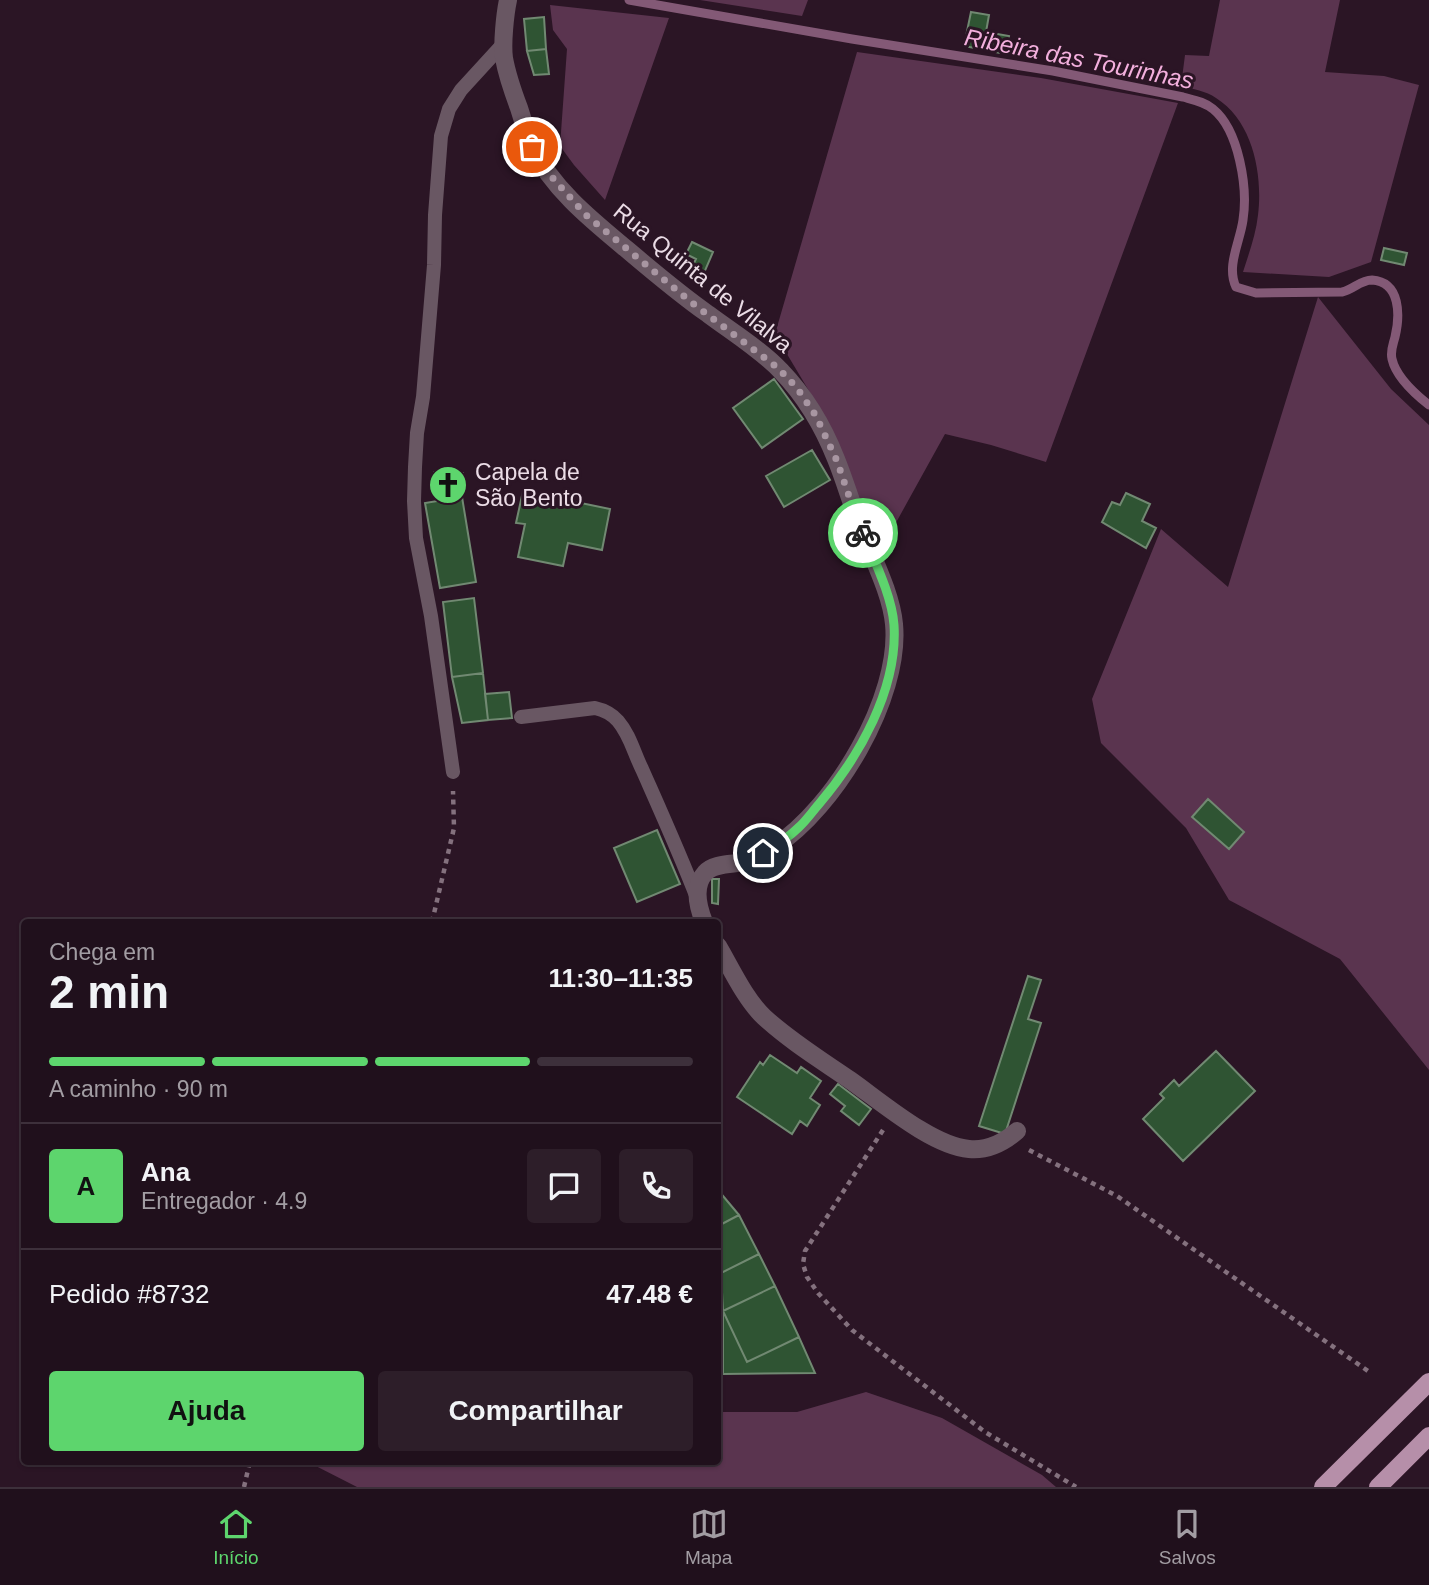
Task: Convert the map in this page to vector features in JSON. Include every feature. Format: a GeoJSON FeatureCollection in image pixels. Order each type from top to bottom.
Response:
{"type":"FeatureCollection","features":[{"type":"Feature","properties":{"kind":"main road"},"geometry":{"type":"LineString","coordinates":[[1323,1487],[1429,1382]]}},
{"type":"Feature","properties":{"kind":"main road"},"geometry":{"type":"LineString","coordinates":[[1377,1487],[1429,1436]]}},
{"type":"Feature","properties":{"kind":"street","name":"Rua Quinta de Vilalva"},"geometry":{"type":"LineString","coordinates":[[507,4],[503,56],[532,147],[550,175],[586,215],[691,302],[778,368],[797,388],[816,416],[837,461],[885,587],[894,624],[893,652],[880,703],[856,755],[844,773],[799,828],[776,846],[751,860],[710,868],[702,875],[697,899]]}},
{"type":"Feature","properties":{"kind":"street"},"geometry":{"type":"LineString","coordinates":[[697,899],[703,919]]}},
{"type":"Feature","properties":{"kind":"street"},"geometry":{"type":"LineString","coordinates":[[721,951],[753,1004],[764,1017],[803,1048],[895,1112],[951,1145],[967,1149],[996,1146],[1012,1135]]}},
{"type":"Feature","properties":{"kind":"lane"},"geometry":{"type":"LineString","coordinates":[[453,772],[431,616],[416,538],[416,444],[423,397],[434,265],[441,136],[449,109],[461,90],[504,43]]}},
{"type":"Feature","properties":{"kind":"lane"},"geometry":{"type":"LineString","coordinates":[[521,717],[595,708],[604,710],[619,722],[629,738],[671,833],[697,899]]}},
{"type":"Feature","properties":{"kind":"path"},"geometry":{"type":"LineString","coordinates":[[433,919],[454,828],[453,772]]}},
{"type":"Feature","properties":{"kind":"path"},"geometry":{"type":"LineString","coordinates":[[895,1112],[805,1251],[803,1264],[807,1277],[852,1330],[985,1432],[1076,1487]]}},
{"type":"Feature","properties":{"kind":"path"},"geometry":{"type":"LineString","coordinates":[[1012,1135],[1117,1196],[1368,1370]]}},
{"type":"Feature","properties":{"kind":"path"},"geometry":{"type":"LineString","coordinates":[[244,1487],[249,1465]]}},
{"type":"Feature","properties":{"kind":"shaded area"},"geometry":{"type":"Polygon","coordinates":[[[700,0],[808,0],[802,16],[700,0]]]}},
{"type":"Feature","properties":{"kind":"shaded area"},"geometry":{"type":"Polygon","coordinates":[[[1220,0],[1340,0],[1325,72],[1384,76],[1419,85],[1371,262],[1329,277],[1243,272],[1258,215],[1259,183],[1253,150],[1239,120],[1229,108],[1208,94],[1181,86],[1185,55],[1209,56],[1220,0]]]}},
{"type":"Feature","properties":{"kind":"shaded area"},"geometry":{"type":"Polygon","coordinates":[[[550,5],[669,18],[605,200],[560,146],[567,49],[553,30],[550,5]]]}},
{"type":"Feature","properties":{"kind":"shaded area"},"geometry":{"type":"Polygon","coordinates":[[[857,52],[1041,78],[1178,103],[1046,462],[945,434],[877,557],[824,416],[775,334],[857,52]]]}},
{"type":"Feature","properties":{"kind":"shaded area"},"geometry":{"type":"Polygon","coordinates":[[[1318,297],[1391,389],[1429,425],[1429,1070],[1340,959],[1229,900],[1186,828],[1101,743],[1092,699],[1161,529],[1228,587],[1318,297]]]}},
{"type":"Feature","properties":{"kind":"shaded area"},"geometry":{"type":"Polygon","coordinates":[[[866,1392],[942,1418],[1042,1475],[1056,1487],[357,1487],[314,1465],[721,1465],[721,1407],[723,1412],[797,1412],[866,1392]]]}},
{"type":"Feature","properties":{"kind":"building"},"geometry":{"type":"Polygon","coordinates":[[[971,12],[989,15],[986,32],[1009,36],[1006,54],[964,46],[971,12]]]}},
{"type":"Feature","properties":{"kind":"building"},"geometry":{"type":"Polygon","coordinates":[[[544,17],[546,49],[527,51],[524,19],[544,17]]]}},
{"type":"Feature","properties":{"kind":"building"},"geometry":{"type":"Polygon","coordinates":[[[546,49],[549,74],[534,75],[527,51],[546,49]]]}},
{"type":"Feature","properties":{"kind":"building"},"geometry":{"type":"Polygon","coordinates":[[[692,242],[713,252],[704,273],[692,267],[696,259],[686,254],[692,242]]]}},
{"type":"Feature","properties":{"kind":"building"},"geometry":{"type":"Polygon","coordinates":[[[1384,248],[1407,253],[1404,265],[1381,260],[1384,248]]]}},
{"type":"Feature","properties":{"kind":"building"},"geometry":{"type":"Polygon","coordinates":[[[774,379],[803,419],[762,448],[733,408],[774,379]]]}},
{"type":"Feature","properties":{"kind":"building"},"geometry":{"type":"Polygon","coordinates":[[[812,450],[830,480],[784,507],[766,476],[812,450]]]}},
{"type":"Feature","properties":{"kind":"building","name":"Capela de São Bento"},"geometry":{"type":"Polygon","coordinates":[[[434,472],[463,473],[462,497],[433,496],[434,472]]]}},
{"type":"Feature","properties":{"kind":"building"},"geometry":{"type":"Polygon","coordinates":[[[523,491],[610,509],[602,550],[568,543],[563,566],[518,557],[525,524],[516,523],[523,491]]]}},
{"type":"Feature","properties":{"kind":"building"},"geometry":{"type":"Polygon","coordinates":[[[1126,493],[1150,504],[1142,521],[1156,528],[1146,548],[1102,522],[1112,502],[1120,505],[1126,493]]]}},
{"type":"Feature","properties":{"kind":"building"},"geometry":{"type":"Polygon","coordinates":[[[462,497],[476,582],[440,588],[425,503],[462,497]]]}},
{"type":"Feature","properties":{"kind":"building"},"geometry":{"type":"Polygon","coordinates":[[[474,598],[483,673],[452,677],[443,602],[474,598]]]}},
{"type":"Feature","properties":{"kind":"building"},"geometry":{"type":"Polygon","coordinates":[[[483,673],[488,720],[462,723],[452,677],[483,673]]]}},
{"type":"Feature","properties":{"kind":"building"},"geometry":{"type":"Polygon","coordinates":[[[509,692],[512,718],[488,720],[485,694],[509,692]]]}},
{"type":"Feature","properties":{"kind":"building"},"geometry":{"type":"Polygon","coordinates":[[[1208,799],[1244,832],[1229,849],[1192,817],[1208,799]]]}},
{"type":"Feature","properties":{"kind":"building"},"geometry":{"type":"Polygon","coordinates":[[[657,830],[680,884],[637,902],[614,848],[657,830]]]}},
{"type":"Feature","properties":{"kind":"building"},"geometry":{"type":"Polygon","coordinates":[[[712,879],[719,879],[718,904],[712,903],[712,879]]]}},
{"type":"Feature","properties":{"kind":"building"},"geometry":{"type":"Polygon","coordinates":[[[1028,976],[1041,980],[1028,1019],[1041,1023],[1005,1134],[979,1126],[1028,976]]]}},
{"type":"Feature","properties":{"kind":"building"},"geometry":{"type":"Polygon","coordinates":[[[1216,1051],[1255,1091],[1183,1161],[1143,1119],[1164,1098],[1160,1094],[1174,1080],[1179,1086],[1216,1051]]]}},
{"type":"Feature","properties":{"kind":"building"},"geometry":{"type":"Polygon","coordinates":[[[770,1055],[797,1073],[801,1067],[821,1081],[810,1098],[820,1105],[807,1126],[800,1121],[792,1134],[737,1097],[760,1062],[763,1065],[770,1055]]]}},
{"type":"Feature","properties":{"kind":"building"},"geometry":{"type":"Polygon","coordinates":[[[838,1084],[871,1109],[859,1125],[841,1111],[845,1106],[830,1094],[838,1084]]]}},
{"type":"Feature","properties":{"kind":"building"},"geometry":{"type":"Polygon","coordinates":[[[721,1194],[739,1215],[721,1224],[721,1194]]]}},
{"type":"Feature","properties":{"kind":"building"},"geometry":{"type":"Polygon","coordinates":[[[739,1215],[759,1254],[721,1273],[721,1224],[739,1215]]]}},
{"type":"Feature","properties":{"kind":"building"},"geometry":{"type":"Polygon","coordinates":[[[759,1254],[775,1286],[723,1311],[721,1273],[759,1254]]]}},
{"type":"Feature","properties":{"kind":"building"},"geometry":{"type":"Polygon","coordinates":[[[775,1286],[799,1337],[747,1362],[723,1311],[775,1286]]]}},
{"type":"Feature","properties":{"kind":"building"},"geometry":{"type":"Polygon","coordinates":[[[723,1311],[747,1362],[799,1337],[815,1373],[723,1374],[723,1311]]]}},
{"type":"Feature","properties":{"kind":"waterway","name":"Ribeira das Tourinhas"},"geometry":{"type":"LineString","coordinates":[[629,0],[1053,71],[1183,97],[1206,105],[1222,118],[1229,131],[1243,176],[1243,220],[1232,271],[1236,287],[1256,293],[1342,292],[1368,280],[1382,282],[1393,293],[1398,310],[1391,353],[1394,366],[1407,385],[1429,405]]}},
{"type":"Feature","properties":{"kind":"way so far"},"geometry":{"type":"LineString","coordinates":[[532,147],[550,175],[586,215],[691,302],[778,368],[797,388],[816,416],[837,461],[863,533]]}},
{"type":"Feature","properties":{"kind":"place","name":"Capela de São Bento"},"geometry":{"type":"Point","coordinates":[448,485]}},
{"type":"Feature","properties":{"kind":"route"},"geometry":{"type":"LineString","coordinates":[[763,853],[799,828],[844,773],[876,714],[887,680],[893,652],[894,624],[885,587],[863,533]]}}]}
